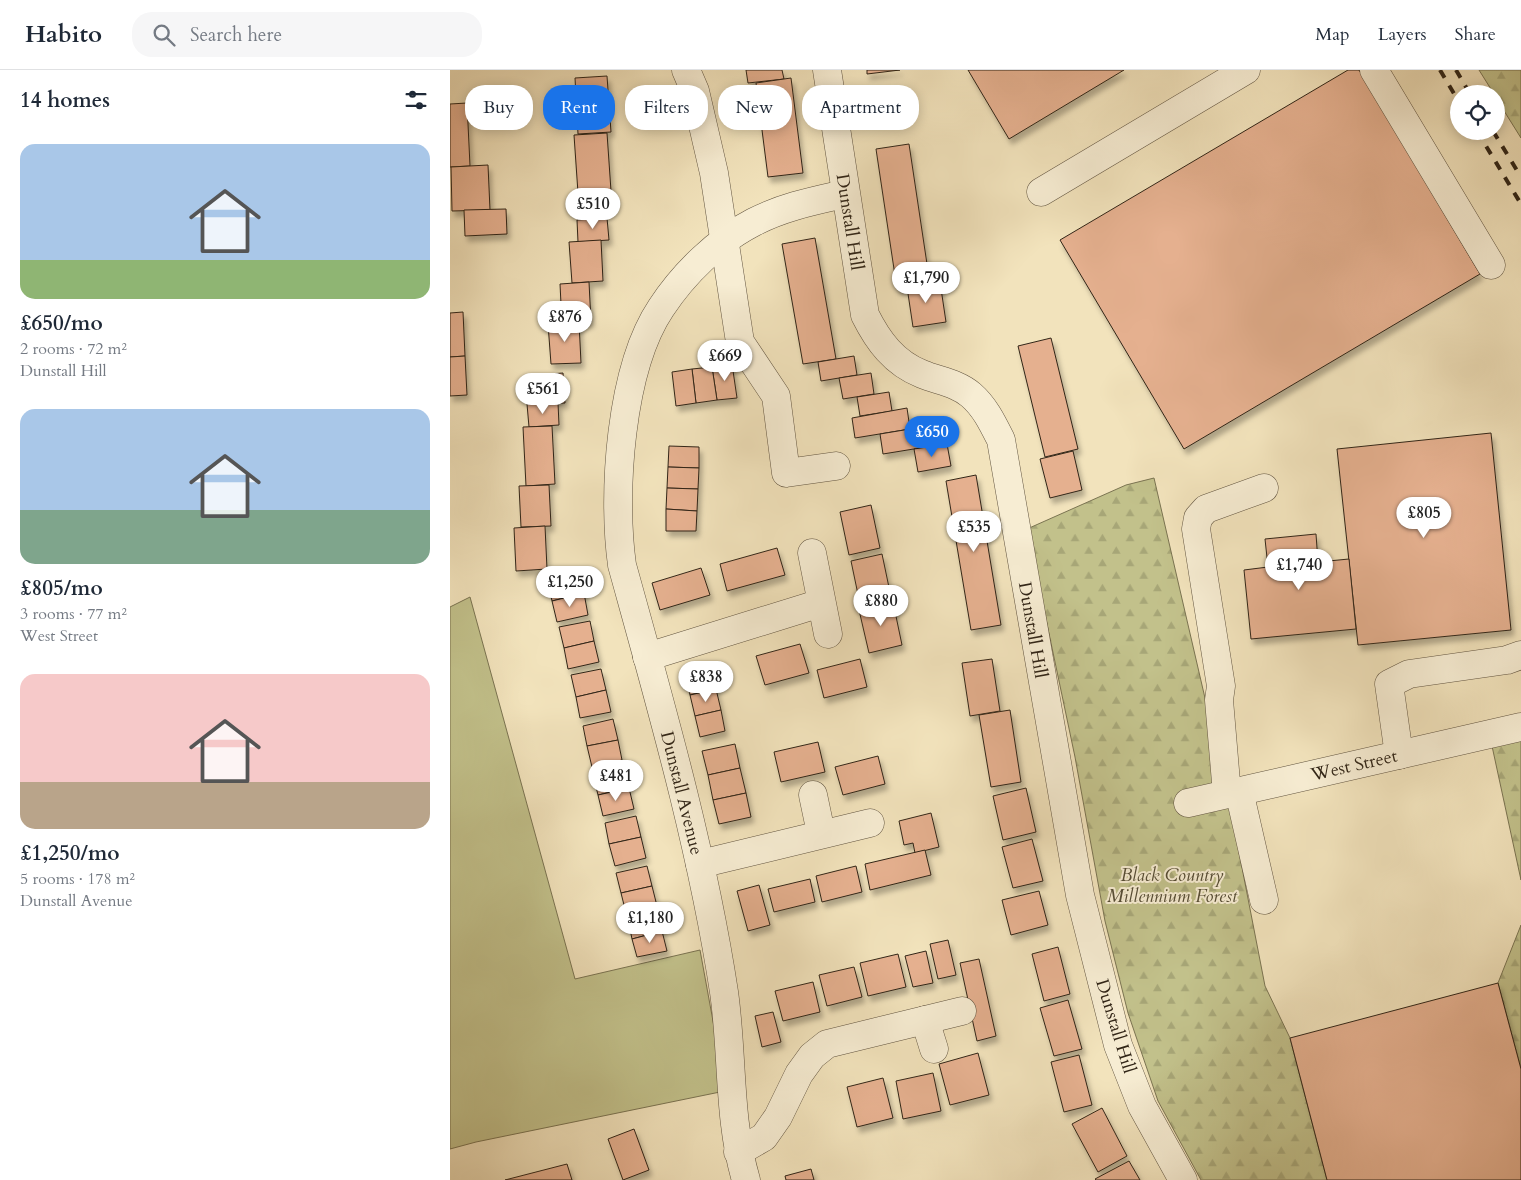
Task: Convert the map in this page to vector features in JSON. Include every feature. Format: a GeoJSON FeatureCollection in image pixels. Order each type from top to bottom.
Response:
{"type":"FeatureCollection","features":[{"type":"Feature","properties":{"kind":"street"},"geometry":{"type":"LineString","coordinates":[[686,70],[694,91],[714,173],[740,342],[776,396],[786,473],[836,466]]}},
{"type":"Feature","properties":{"kind":"street","name":"Dunstall Hill"},"geometry":{"type":"LineString","coordinates":[[827,70],[844,194],[865,315],[872,329],[898,362],[921,374],[957,385],[972,395],[986,411],[1001,440],[1080,895],[1118,1045],[1142,1106],[1183,1180]]}},
{"type":"Feature","properties":{"kind":"street"},"geometry":{"type":"LineString","coordinates":[[1041,192],[1246,70]]}},
{"type":"Feature","properties":{"kind":"street"},"geometry":{"type":"LineString","coordinates":[[1374,70],[1491,265]]}},
{"type":"Feature","properties":{"kind":"street","name":"Dunstall Avenue"},"geometry":{"type":"LineString","coordinates":[[746,1180],[738,1152],[724,994],[700,864],[622,565],[617,532],[618,474],[625,417],[638,357],[660,309],[696,265],[724,240],[753,222],[786,207],[844,194]]}},
{"type":"Feature","properties":{"kind":"street"},"geometry":{"type":"LineString","coordinates":[[1264,488],[1206,509],[1198,518],[1196,529],[1221,686],[1219,700],[1233,793],[1264,900]]}},
{"type":"Feature","properties":{"kind":"street"},"geometry":{"type":"LineString","coordinates":[[812,553],[828,634]]}},
{"type":"Feature","properties":{"kind":"street"},"geometry":{"type":"LineString","coordinates":[[647,657],[821,603]]}},
{"type":"Feature","properties":{"kind":"street"},"geometry":{"type":"LineString","coordinates":[[1399,755],[1389,684],[1409,674],[1506,660],[1521,655]]}},
{"type":"Feature","properties":{"kind":"street","name":"West Street"},"geometry":{"type":"LineString","coordinates":[[1188,803],[1521,727]]}},
{"type":"Feature","properties":{"kind":"street"},"geometry":{"type":"LineString","coordinates":[[813,795],[821,833]]}},
{"type":"Feature","properties":{"kind":"street"},"geometry":{"type":"LineString","coordinates":[[700,864],[821,833],[870,823]]}},
{"type":"Feature","properties":{"kind":"street"},"geometry":{"type":"LineString","coordinates":[[738,1152],[764,1137],[778,1117],[812,1056],[827,1044],[962,1011]]}},
{"type":"Feature","properties":{"kind":"street"},"geometry":{"type":"LineString","coordinates":[[925,1020],[934,1049]]}},
{"type":"Feature","properties":{"kind":"green space"},"geometry":{"type":"Polygon","coordinates":[[[1479,70],[1521,70],[1521,138],[1505,112],[1505,85],[1488,85],[1479,70]]]}},
{"type":"Feature","properties":{"kind":"green space","name":"Black Country Millennium Forest"},"geometry":{"type":"Polygon","coordinates":[[[1154,478],[1230,806],[1265,986],[1290,1038],[1327,1180],[1201,1180],[1158,1101],[1128,1013],[1105,921],[1075,757],[1027,529],[1126,485],[1154,478]]]}},
{"type":"Feature","properties":{"kind":"green space"},"geometry":{"type":"Polygon","coordinates":[[[470,597],[575,979],[700,950],[717,1043],[720,1092],[450,1149],[450,607],[470,597]]]}},
{"type":"Feature","properties":{"kind":"green space"},"geometry":{"type":"Polygon","coordinates":[[[1521,739],[1521,880],[1492,746],[1521,739]]]}},
{"type":"Feature","properties":{"kind":"green space"},"geometry":{"type":"Polygon","coordinates":[[[1521,925],[1521,1069],[1498,983],[1521,925]]]}},
{"type":"Feature","properties":{"kind":"building"},"geometry":{"type":"Polygon","coordinates":[[[746,70],[782,70],[784,79],[748,83],[746,70]]]}},
{"type":"Feature","properties":{"kind":"building"},"geometry":{"type":"Polygon","coordinates":[[[867,70],[900,70],[867,74],[867,70]]]}},
{"type":"Feature","properties":{"kind":"building"},"geometry":{"type":"Polygon","coordinates":[[[968,70],[1124,70],[1009,139],[968,70]]]}},
{"type":"Feature","properties":{"kind":"building"},"geometry":{"type":"Polygon","coordinates":[[[1348,70],[1359,70],[1480,274],[1184,449],[1060,240],[1348,70]]]}},
{"type":"Feature","properties":{"kind":"building"},"geometry":{"type":"Polygon","coordinates":[[[607,76],[608,85],[575,85],[575,78],[607,76]]]}},
{"type":"Feature","properties":{"kind":"building"},"geometry":{"type":"Polygon","coordinates":[[[791,78],[792,85],[756,85],[756,83],[791,78]]]}},
{"type":"Feature","properties":{"kind":"building"},"geometry":{"type":"Polygon","coordinates":[[[792,86],[803,173],[768,177],[762,130],[792,130],[792,86]]]}},
{"type":"Feature","properties":{"kind":"building"},"geometry":{"type":"Polygon","coordinates":[[[465,103],[465,130],[468,130],[470,166],[450,167],[450,104],[465,103]]]}},
{"type":"Feature","properties":{"kind":"building"},"geometry":{"type":"Polygon","coordinates":[[[578,130],[611,130],[611,132],[578,134],[578,130]]]}},
{"type":"Feature","properties":{"kind":"building"},"geometry":{"type":"Polygon","coordinates":[[[607,133],[611,191],[578,193],[574,135],[607,133]]]}},
{"type":"Feature","properties":{"kind":"building"},"geometry":{"type":"Polygon","coordinates":[[[909,144],[930,284],[897,289],[876,149],[909,144]]]}},
{"type":"Feature","properties":{"kind":"building"},"geometry":{"type":"Polygon","coordinates":[[[488,165],[490,210],[452,211],[451,167],[488,165]]]}},
{"type":"Feature","properties":{"kind":"building"},"geometry":{"type":"Polygon","coordinates":[[[506,209],[507,234],[465,236],[464,210],[506,209]]]}},
{"type":"Feature","properties":{"kind":"building"},"geometry":{"type":"Polygon","coordinates":[[[607,218],[609,240],[578,242],[577,220],[607,218]]]}},
{"type":"Feature","properties":{"kind":"building"},"geometry":{"type":"Polygon","coordinates":[[[815,238],[836,359],[803,364],[782,244],[815,238]]]}},
{"type":"Feature","properties":{"kind":"building"},"geometry":{"type":"Polygon","coordinates":[[[601,240],[603,281],[572,283],[569,242],[601,240]]]}},
{"type":"Feature","properties":{"kind":"building"},"geometry":{"type":"Polygon","coordinates":[[[589,282],[591,322],[562,324],[560,284],[589,282]]]}},
{"type":"Feature","properties":{"kind":"building"},"geometry":{"type":"Polygon","coordinates":[[[940,282],[946,322],[913,327],[907,287],[940,282]]]}},
{"type":"Feature","properties":{"kind":"building"},"geometry":{"type":"Polygon","coordinates":[[[463,312],[465,356],[450,357],[450,313],[463,312]]]}},
{"type":"Feature","properties":{"kind":"building"},"geometry":{"type":"Polygon","coordinates":[[[579,322],[581,363],[551,364],[548,324],[579,322]]]}},
{"type":"Feature","properties":{"kind":"building"},"geometry":{"type":"Polygon","coordinates":[[[1051,338],[1078,449],[1045,457],[1018,346],[1051,338]]]}},
{"type":"Feature","properties":{"kind":"building"},"geometry":{"type":"Polygon","coordinates":[[[465,356],[467,395],[450,396],[450,357],[465,356]]]}},
{"type":"Feature","properties":{"kind":"building"},"geometry":{"type":"Polygon","coordinates":[[[854,356],[857,375],[821,381],[818,362],[854,356]]]}},
{"type":"Feature","properties":{"kind":"building"},"geometry":{"type":"Polygon","coordinates":[[[732,364],[737,398],[717,400],[712,367],[732,364]]]}},
{"type":"Feature","properties":{"kind":"building"},"geometry":{"type":"Polygon","coordinates":[[[712,367],[717,400],[696,403],[692,369],[712,367]]]}},
{"type":"Feature","properties":{"kind":"building"},"geometry":{"type":"Polygon","coordinates":[[[692,369],[696,403],[676,406],[672,372],[692,369]]]}},
{"type":"Feature","properties":{"kind":"building"},"geometry":{"type":"Polygon","coordinates":[[[563,373],[565,403],[537,404],[535,375],[563,373]]]}},
{"type":"Feature","properties":{"kind":"building"},"geometry":{"type":"Polygon","coordinates":[[[871,373],[874,394],[843,399],[839,378],[871,373]]]}},
{"type":"Feature","properties":{"kind":"building"},"geometry":{"type":"Polygon","coordinates":[[[889,392],[892,411],[860,416],[857,397],[889,392]]]}},
{"type":"Feature","properties":{"kind":"building"},"geometry":{"type":"Polygon","coordinates":[[[558,403],[559,425],[529,427],[527,404],[558,403]]]}},
{"type":"Feature","properties":{"kind":"building"},"geometry":{"type":"Polygon","coordinates":[[[907,408],[910,429],[855,438],[852,418],[907,408]]]}},
{"type":"Feature","properties":{"kind":"building"},"geometry":{"type":"Polygon","coordinates":[[[552,426],[555,484],[526,486],[523,427],[552,426]]]}},
{"type":"Feature","properties":{"kind":"building"},"geometry":{"type":"Polygon","coordinates":[[[928,426],[932,446],[883,454],[880,434],[928,426]]]}},
{"type":"Feature","properties":{"kind":"building"},"geometry":{"type":"Polygon","coordinates":[[[1491,433],[1511,630],[1358,645],[1337,449],[1491,433]]]}},
{"type":"Feature","properties":{"kind":"building"},"geometry":{"type":"Polygon","coordinates":[[[947,444],[951,466],[918,472],[914,449],[947,444]]]}},
{"type":"Feature","properties":{"kind":"building"},"geometry":{"type":"Polygon","coordinates":[[[669,446],[699,447],[699,468],[668,467],[669,446]]]}},
{"type":"Feature","properties":{"kind":"building"},"geometry":{"type":"Polygon","coordinates":[[[1073,451],[1082,490],[1050,498],[1040,459],[1073,451]]]}},
{"type":"Feature","properties":{"kind":"building"},"geometry":{"type":"Polygon","coordinates":[[[668,467],[699,468],[698,489],[667,488],[668,467]]]}},
{"type":"Feature","properties":{"kind":"building"},"geometry":{"type":"Polygon","coordinates":[[[976,475],[1001,625],[971,630],[946,481],[976,475]]]}},
{"type":"Feature","properties":{"kind":"building"},"geometry":{"type":"Polygon","coordinates":[[[549,485],[551,526],[521,527],[519,486],[549,485]]]}},
{"type":"Feature","properties":{"kind":"building"},"geometry":{"type":"Polygon","coordinates":[[[667,488],[698,489],[697,511],[666,509],[667,488]]]}},
{"type":"Feature","properties":{"kind":"building"},"geometry":{"type":"Polygon","coordinates":[[[871,505],[880,548],[849,555],[840,512],[871,505]]]}},
{"type":"Feature","properties":{"kind":"building"},"geometry":{"type":"Polygon","coordinates":[[[666,509],[697,511],[696,531],[666,531],[666,509]]]}},
{"type":"Feature","properties":{"kind":"building"},"geometry":{"type":"Polygon","coordinates":[[[545,526],[547,569],[516,571],[514,528],[545,526]]]}},
{"type":"Feature","properties":{"kind":"building"},"geometry":{"type":"Polygon","coordinates":[[[1316,534],[1318,562],[1349,559],[1356,629],[1251,639],[1244,570],[1268,567],[1265,539],[1316,534]]]}},
{"type":"Feature","properties":{"kind":"building"},"geometry":{"type":"Polygon","coordinates":[[[777,548],[785,575],[727,591],[720,564],[777,548]]]}},
{"type":"Feature","properties":{"kind":"building"},"geometry":{"type":"Polygon","coordinates":[[[882,554],[891,597],[860,604],[851,561],[882,554]]]}},
{"type":"Feature","properties":{"kind":"building"},"geometry":{"type":"Polygon","coordinates":[[[701,568],[710,595],[660,610],[652,583],[701,568]]]}},
{"type":"Feature","properties":{"kind":"building"},"geometry":{"type":"Polygon","coordinates":[[[579,571],[584,593],[552,601],[547,578],[579,571]]]}},
{"type":"Feature","properties":{"kind":"building"},"geometry":{"type":"Polygon","coordinates":[[[584,593],[588,615],[557,622],[552,601],[584,593]]]}},
{"type":"Feature","properties":{"kind":"building"},"geometry":{"type":"Polygon","coordinates":[[[893,602],[902,645],[869,653],[859,610],[893,602]]]}},
{"type":"Feature","properties":{"kind":"building"},"geometry":{"type":"Polygon","coordinates":[[[590,621],[594,641],[564,648],[559,627],[590,621]]]}},
{"type":"Feature","properties":{"kind":"building"},"geometry":{"type":"Polygon","coordinates":[[[594,641],[599,662],[568,669],[564,648],[594,641]]]}},
{"type":"Feature","properties":{"kind":"building"},"geometry":{"type":"Polygon","coordinates":[[[800,644],[809,673],[765,685],[756,656],[800,644]]]}},
{"type":"Feature","properties":{"kind":"building"},"geometry":{"type":"Polygon","coordinates":[[[860,659],[867,687],[824,698],[817,670],[860,659]]]}},
{"type":"Feature","properties":{"kind":"building"},"geometry":{"type":"Polygon","coordinates":[[[992,659],[1000,711],[970,716],[962,663],[992,659]]]}},
{"type":"Feature","properties":{"kind":"building"},"geometry":{"type":"Polygon","coordinates":[[[711,668],[716,689],[690,695],[685,673],[711,668]]]}},
{"type":"Feature","properties":{"kind":"building"},"geometry":{"type":"Polygon","coordinates":[[[601,669],[606,690],[576,697],[571,675],[601,669]]]}},
{"type":"Feature","properties":{"kind":"building"},"geometry":{"type":"Polygon","coordinates":[[[716,689],[721,710],[695,716],[690,695],[716,689]]]}},
{"type":"Feature","properties":{"kind":"building"},"geometry":{"type":"Polygon","coordinates":[[[606,690],[611,712],[580,718],[576,697],[606,690]]]}},
{"type":"Feature","properties":{"kind":"building"},"geometry":{"type":"Polygon","coordinates":[[[721,710],[725,731],[700,737],[695,716],[721,710]]]}},
{"type":"Feature","properties":{"kind":"building"},"geometry":{"type":"Polygon","coordinates":[[[1010,710],[1021,782],[991,787],[979,715],[1010,710]]]}},
{"type":"Feature","properties":{"kind":"building"},"geometry":{"type":"Polygon","coordinates":[[[613,719],[618,740],[587,746],[583,726],[613,719]]]}},
{"type":"Feature","properties":{"kind":"building"},"geometry":{"type":"Polygon","coordinates":[[[618,740],[622,760],[592,767],[587,746],[618,740]]]}},
{"type":"Feature","properties":{"kind":"building"},"geometry":{"type":"Polygon","coordinates":[[[818,742],[825,772],[781,782],[774,752],[818,742]]]}},
{"type":"Feature","properties":{"kind":"building"},"geometry":{"type":"Polygon","coordinates":[[[735,744],[740,768],[708,775],[702,751],[735,744]]]}},
{"type":"Feature","properties":{"kind":"building"},"geometry":{"type":"Polygon","coordinates":[[[878,756],[885,784],[843,795],[835,767],[878,756]]]}},
{"type":"Feature","properties":{"kind":"building"},"geometry":{"type":"Polygon","coordinates":[[[625,767],[629,788],[598,795],[593,774],[625,767]]]}},
{"type":"Feature","properties":{"kind":"building"},"geometry":{"type":"Polygon","coordinates":[[[740,768],[746,793],[713,800],[708,775],[740,768]]]}},
{"type":"Feature","properties":{"kind":"building"},"geometry":{"type":"Polygon","coordinates":[[[629,788],[634,809],[603,816],[598,795],[629,788]]]}},
{"type":"Feature","properties":{"kind":"building"},"geometry":{"type":"Polygon","coordinates":[[[1026,788],[1036,832],[1003,840],[993,796],[1026,788]]]}},
{"type":"Feature","properties":{"kind":"building"},"geometry":{"type":"Polygon","coordinates":[[[746,793],[751,817],[719,824],[713,800],[746,793]]]}},
{"type":"Feature","properties":{"kind":"building"},"geometry":{"type":"Polygon","coordinates":[[[931,813],[939,847],[915,853],[913,843],[904,845],[899,821],[931,813]]]}},
{"type":"Feature","properties":{"kind":"building"},"geometry":{"type":"Polygon","coordinates":[[[636,816],[641,837],[609,844],[605,823],[636,816]]]}},
{"type":"Feature","properties":{"kind":"building"},"geometry":{"type":"Polygon","coordinates":[[[641,837],[646,858],[615,866],[609,844],[641,837]]]}},
{"type":"Feature","properties":{"kind":"building"},"geometry":{"type":"Polygon","coordinates":[[[1032,839],[1043,881],[1013,888],[1002,847],[1032,839]]]}},
{"type":"Feature","properties":{"kind":"building"},"geometry":{"type":"Polygon","coordinates":[[[925,850],[931,875],[870,890],[865,864],[925,850]]]}},
{"type":"Feature","properties":{"kind":"building"},"geometry":{"type":"Polygon","coordinates":[[[647,866],[652,886],[621,893],[616,873],[647,866]]]}},
{"type":"Feature","properties":{"kind":"building"},"geometry":{"type":"Polygon","coordinates":[[[856,866],[862,892],[822,902],[816,876],[856,866]]]}},
{"type":"Feature","properties":{"kind":"building"},"geometry":{"type":"Polygon","coordinates":[[[810,879],[815,902],[774,912],[768,889],[810,879]]]}},
{"type":"Feature","properties":{"kind":"building"},"geometry":{"type":"Polygon","coordinates":[[[759,885],[770,925],[748,931],[737,891],[759,885]]]}},
{"type":"Feature","properties":{"kind":"building"},"geometry":{"type":"Polygon","coordinates":[[[652,886],[657,906],[626,913],[621,893],[652,886]]]}},
{"type":"Feature","properties":{"kind":"building"},"geometry":{"type":"Polygon","coordinates":[[[1039,891],[1048,925],[1011,935],[1002,900],[1039,891]]]}},
{"type":"Feature","properties":{"kind":"building"},"geometry":{"type":"Polygon","coordinates":[[[658,912],[662,931],[632,939],[628,919],[658,912]]]}},
{"type":"Feature","properties":{"kind":"building"},"geometry":{"type":"Polygon","coordinates":[[[662,931],[667,951],[637,957],[632,939],[662,931]]]}},
{"type":"Feature","properties":{"kind":"building"},"geometry":{"type":"Polygon","coordinates":[[[948,940],[956,975],[938,979],[930,944],[948,940]]]}},
{"type":"Feature","properties":{"kind":"building"},"geometry":{"type":"Polygon","coordinates":[[[1058,947],[1070,994],[1044,1001],[1032,954],[1058,947]]]}},
{"type":"Feature","properties":{"kind":"building"},"geometry":{"type":"Polygon","coordinates":[[[926,951],[933,983],[913,987],[905,956],[926,951]]]}},
{"type":"Feature","properties":{"kind":"building"},"geometry":{"type":"Polygon","coordinates":[[[898,954],[906,987],[868,996],[860,963],[898,954]]]}},
{"type":"Feature","properties":{"kind":"building"},"geometry":{"type":"Polygon","coordinates":[[[979,959],[996,1036],[977,1041],[960,963],[979,959]]]}},
{"type":"Feature","properties":{"kind":"building"},"geometry":{"type":"Polygon","coordinates":[[[854,967],[862,997],[827,1006],[819,975],[854,967]]]}},
{"type":"Feature","properties":{"kind":"building"},"geometry":{"type":"Polygon","coordinates":[[[813,982],[820,1012],[783,1021],[775,991],[813,982]]]}},
{"type":"Feature","properties":{"kind":"building"},"geometry":{"type":"Polygon","coordinates":[[[1498,983],[1521,1069],[1521,1180],[1327,1180],[1290,1038],[1498,983]]]}},
{"type":"Feature","properties":{"kind":"building"},"geometry":{"type":"Polygon","coordinates":[[[1068,1000],[1082,1049],[1054,1056],[1040,1008],[1068,1000]]]}},
{"type":"Feature","properties":{"kind":"building"},"geometry":{"type":"Polygon","coordinates":[[[773,1012],[781,1042],[762,1047],[755,1016],[773,1012]]]}},
{"type":"Feature","properties":{"kind":"building"},"geometry":{"type":"Polygon","coordinates":[[[978,1053],[989,1095],[950,1105],[939,1064],[978,1053]]]}},
{"type":"Feature","properties":{"kind":"building"},"geometry":{"type":"Polygon","coordinates":[[[1079,1055],[1092,1105],[1064,1112],[1051,1062],[1079,1055]]]}},
{"type":"Feature","properties":{"kind":"building"},"geometry":{"type":"Polygon","coordinates":[[[933,1073],[941,1111],[903,1119],[896,1081],[933,1073]]]}},
{"type":"Feature","properties":{"kind":"building"},"geometry":{"type":"Polygon","coordinates":[[[883,1078],[893,1118],[857,1127],[847,1087],[883,1078]]]}},
{"type":"Feature","properties":{"kind":"building"},"geometry":{"type":"Polygon","coordinates":[[[1102,1108],[1127,1156],[1098,1172],[1072,1124],[1102,1108]]]}},
{"type":"Feature","properties":{"kind":"building"},"geometry":{"type":"Polygon","coordinates":[[[634,1129],[649,1170],[623,1180],[608,1139],[634,1129]]]}},
{"type":"Feature","properties":{"kind":"building"},"geometry":{"type":"Polygon","coordinates":[[[1129,1161],[1140,1180],[1095,1179],[1129,1161]]]}},
{"type":"Feature","properties":{"kind":"building"},"geometry":{"type":"Polygon","coordinates":[[[567,1164],[572,1180],[505,1180],[567,1164]]]}},
{"type":"Feature","properties":{"kind":"building"},"geometry":{"type":"Polygon","coordinates":[[[811,1169],[814,1180],[786,1180],[785,1176],[811,1169]]]}},
{"type":"Feature","properties":{"kind":"railway"},"geometry":{"type":"LineString","coordinates":[[1440,70],[1450,87]]}},
{"type":"Feature","properties":{"kind":"railway"},"geometry":{"type":"LineString","coordinates":[[1456,70],[1465,85]]}},
{"type":"Feature","properties":{"kind":"railway"},"geometry":{"type":"LineString","coordinates":[[1482,140],[1521,204]]}},
{"type":"Feature","properties":{"kind":"railway"},"geometry":{"type":"LineString","coordinates":[[1498,140],[1521,177]]}}]}
